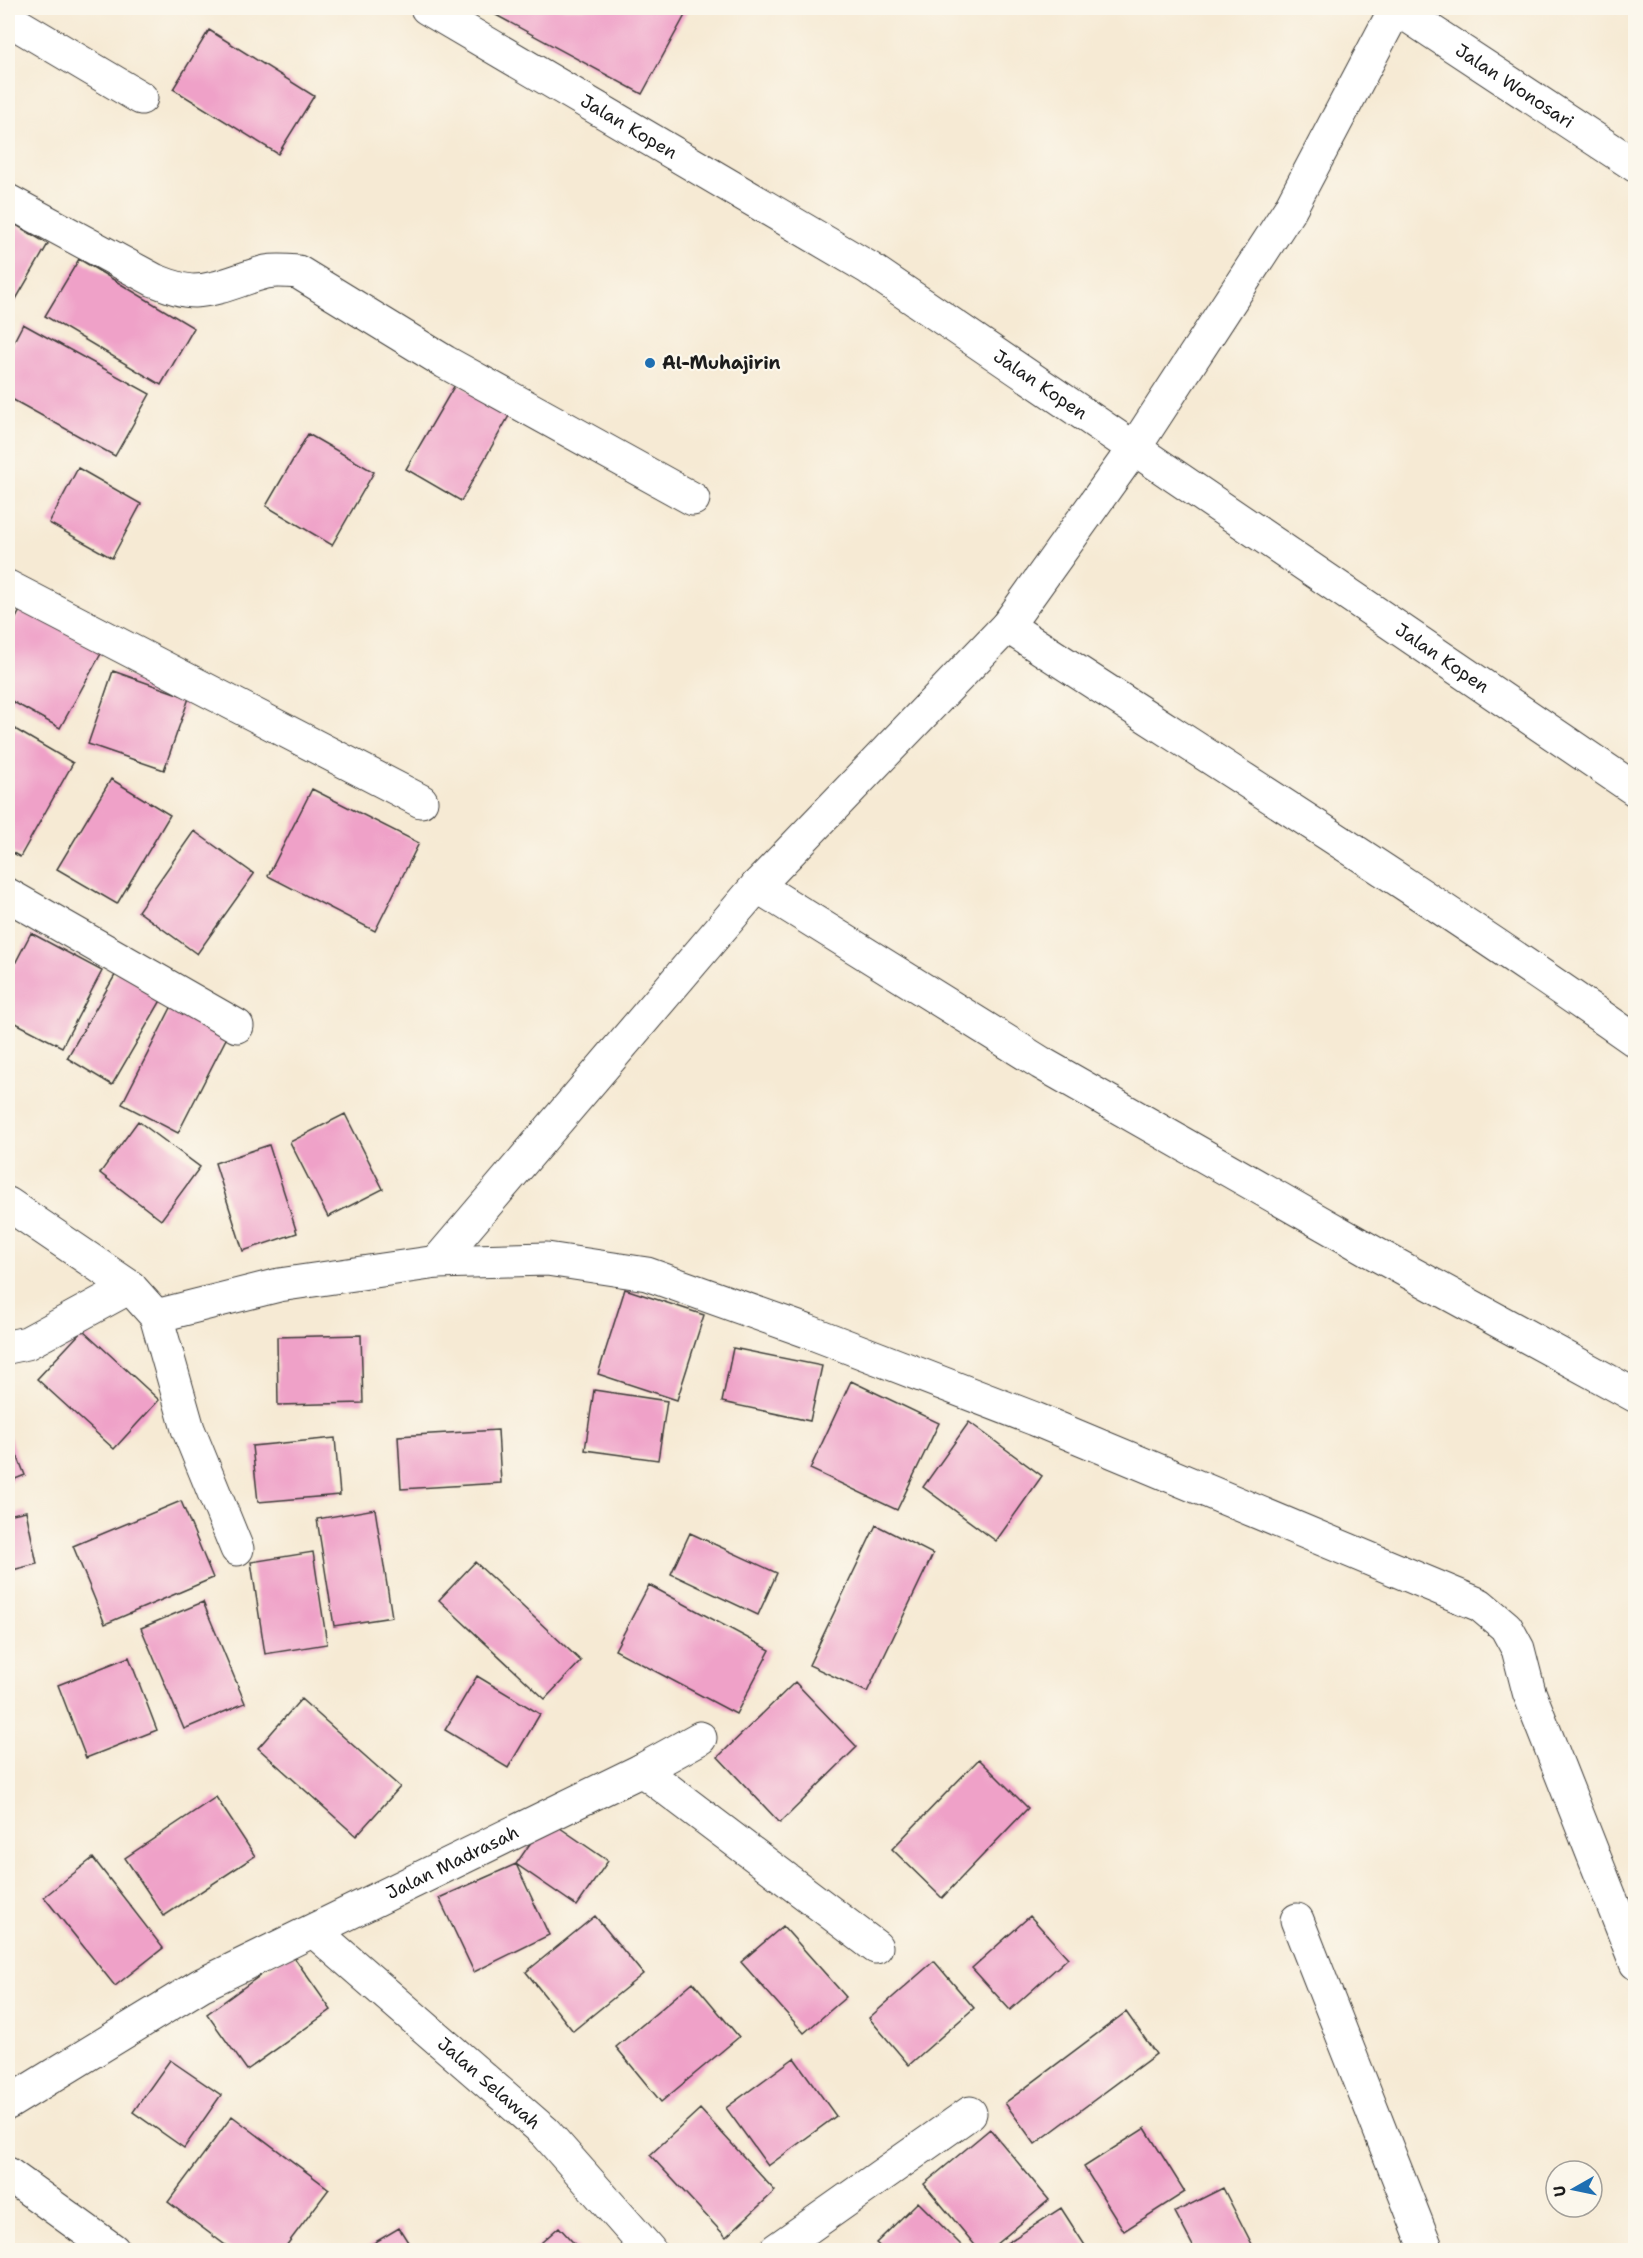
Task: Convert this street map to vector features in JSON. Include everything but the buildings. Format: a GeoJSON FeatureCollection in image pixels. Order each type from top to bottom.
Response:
{"type":"FeatureCollection","features":[{"type":"Feature","properties":{"kind":"street","name":"Jalan Kopen"},"geometry":{"type":"LineString","coordinates":[[427,8],[869,268],[1135,447],[1635,790]]}},
{"type":"Feature","properties":{"kind":"street"},"geometry":{"type":"LineString","coordinates":[[437,1262],[758,886],[1007,626],[1135,447],[1290,209],[1396,8]]}},
{"type":"Feature","properties":{"kind":"street","name":"Jalan Wonosari"},"geometry":{"type":"LineString","coordinates":[[1396,8],[1635,166]]}},
{"type":"Feature","properties":{"kind":"street"},"geometry":{"type":"LineString","coordinates":[[8,19],[141,98]]}},
{"type":"Feature","properties":{"kind":"street"},"geometry":{"type":"LineString","coordinates":[[8,201],[154,280],[177,288],[192,291],[209,289],[240,282],[265,272],[281,270],[298,272],[445,362],[693,499]]}},
{"type":"Feature","properties":{"kind":"street"},"geometry":{"type":"LineString","coordinates":[[8,587],[421,801]]}},
{"type":"Feature","properties":{"kind":"street"},"geometry":{"type":"LineString","coordinates":[[1007,626],[1374,864],[1635,1041]]}},
{"type":"Feature","properties":{"kind":"street"},"geometry":{"type":"LineString","coordinates":[[758,886],[1041,1063],[1376,1254],[1635,1396]]}},
{"type":"Feature","properties":{"kind":"street"},"geometry":{"type":"LineString","coordinates":[[8,895],[237,1026]]}},
{"type":"Feature","properties":{"kind":"street"},"geometry":{"type":"LineString","coordinates":[[8,1204],[130,1287],[156,1316],[188,1429],[237,1549]]}},
{"type":"Feature","properties":{"kind":"street"},"geometry":{"type":"LineString","coordinates":[[156,1316],[279,1286],[437,1262],[547,1259],[647,1274],[807,1331],[1035,1419],[1480,1605],[1506,1627],[1518,1649],[1529,1692],[1635,1963]]}},
{"type":"Feature","properties":{"kind":"street"},"geometry":{"type":"LineString","coordinates":[[8,1347],[27,1342],[130,1287]]}},
{"type":"Feature","properties":{"kind":"street","name":"Jalan Madrasah"},"geometry":{"type":"LineString","coordinates":[[8,2103],[201,1985],[642,1770],[700,1738]]}},
{"type":"Feature","properties":{"kind":"street"},"geometry":{"type":"LineString","coordinates":[[642,1770],[876,1947]]}},
{"type":"Feature","properties":{"kind":"street"},"geometry":{"type":"LineString","coordinates":[[1297,1920],[1427,2250]]}},
{"type":"Feature","properties":{"kind":"street","name":"Jalan Selawah"},"geometry":{"type":"LineString","coordinates":[[314,1930],[545,2132],[649,2250]]}},
{"type":"Feature","properties":{"kind":"street"},"geometry":{"type":"LineString","coordinates":[[776,2250],[970,2113]]}},
{"type":"Feature","properties":{"kind":"street"},"geometry":{"type":"LineString","coordinates":[[8,2174],[113,2250]]}},
{"type":"Feature","properties":{"kind":"place","name":"Al-Muhajirin"},"geometry":{"type":"Point","coordinates":[650,363]}}]}
